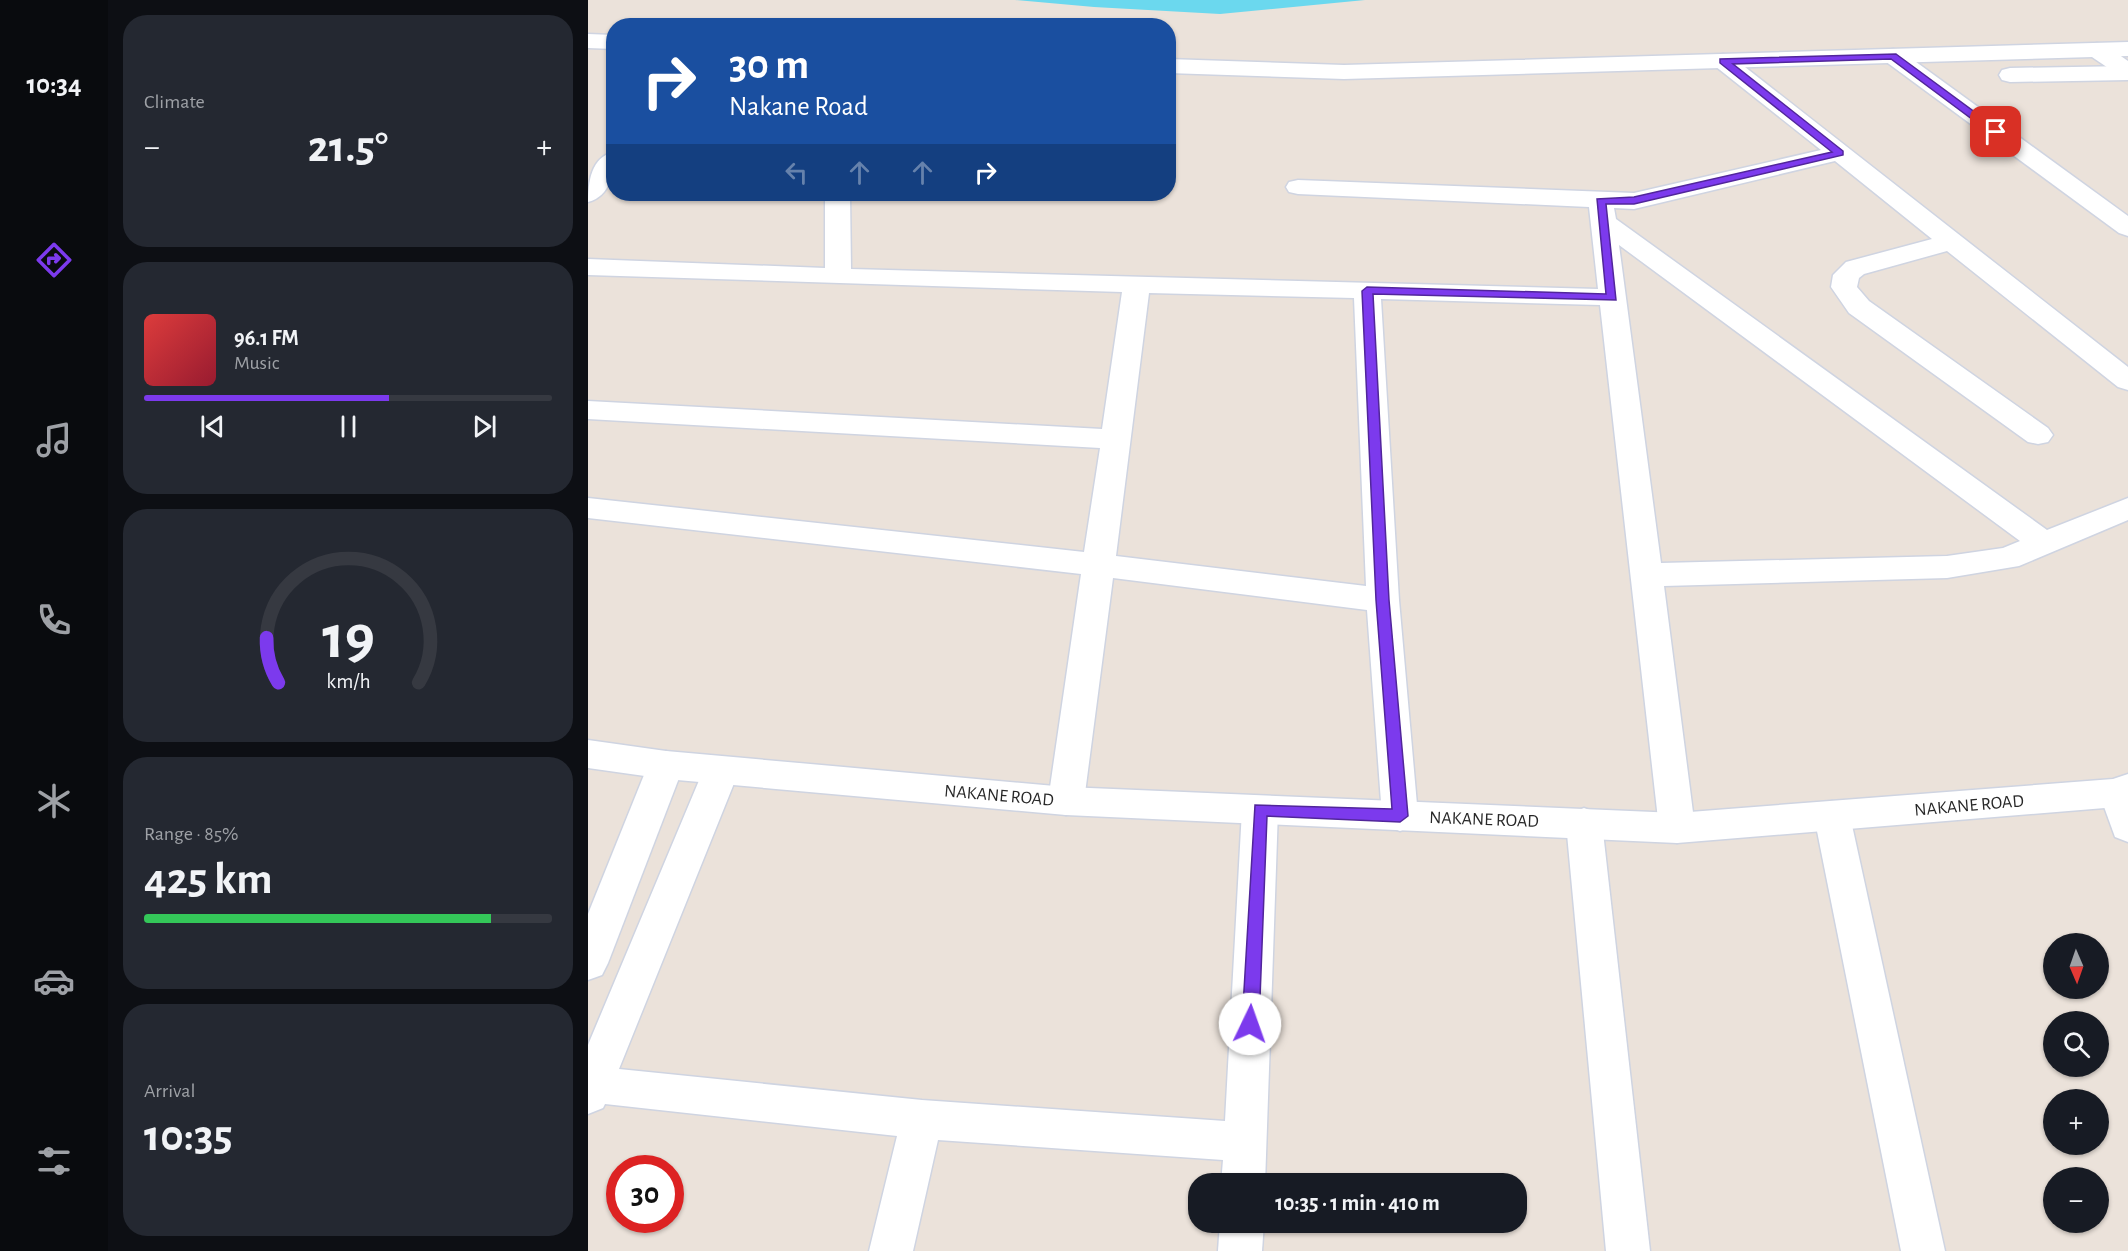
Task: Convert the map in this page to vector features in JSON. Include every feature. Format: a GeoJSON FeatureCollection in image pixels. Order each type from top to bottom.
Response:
{"type":"FeatureCollection","features":[{"type":"Feature","properties":{"kind":"street"},"geometry":{"type":"LineString","coordinates":[[588,41],[606,42]]}},
{"type":"Feature","properties":{"kind":"street"},"geometry":{"type":"LineString","coordinates":[[1176,66],[1344,72],[2128,49]]}},
{"type":"Feature","properties":{"kind":"street"},"geometry":{"type":"LineString","coordinates":[[2097,50],[2128,72]]}},
{"type":"Feature","properties":{"kind":"street"},"geometry":{"type":"LineString","coordinates":[[1893,56],[2128,228]]}},
{"type":"Feature","properties":{"kind":"street"},"geometry":{"type":"LineString","coordinates":[[588,61],[606,62]]}},
{"type":"Feature","properties":{"kind":"street"},"geometry":{"type":"LineString","coordinates":[[1724,61],[2128,381]]}},
{"type":"Feature","properties":{"kind":"street"},"geometry":{"type":"LineString","coordinates":[[1310,93],[2128,72]]}},
{"type":"Feature","properties":{"kind":"street"},"geometry":{"type":"LineString","coordinates":[[1298,188],[1602,212],[1634,201],[1839,153]]}},
{"type":"Feature","properties":{"kind":"street"},"geometry":{"type":"LineString","coordinates":[[588,194],[606,170]]}},
{"type":"Feature","properties":{"kind":"street"},"geometry":{"type":"LineString","coordinates":[[838,201],[838,276]]}},
{"type":"Feature","properties":{"kind":"street"},"geometry":{"type":"LineString","coordinates":[[1602,212],[1677,828]]}},
{"type":"Feature","properties":{"kind":"street"},"geometry":{"type":"LineString","coordinates":[[1602,212],[2044,543]]}},
{"type":"Feature","properties":{"kind":"street"},"geometry":{"type":"LineString","coordinates":[[1952,242],[1855,268],[1846,275],[1844,287],[1859,307],[2038,435]]}},
{"type":"Feature","properties":{"kind":"street"},"geometry":{"type":"LineString","coordinates":[[588,267],[1612,297]]}},
{"type":"Feature","properties":{"kind":"street"},"geometry":{"type":"LineString","coordinates":[[1066,801],[1137,284]]}},
{"type":"Feature","properties":{"kind":"street"},"geometry":{"type":"LineString","coordinates":[[1367,291],[1383,600],[1400,816]]}},
{"type":"Feature","properties":{"kind":"street"},"geometry":{"type":"LineString","coordinates":[[588,410],[1116,439]]}},
{"type":"Feature","properties":{"kind":"street"},"geometry":{"type":"LineString","coordinates":[[588,508],[1098,565],[1383,600]]}},
{"type":"Feature","properties":{"kind":"street"},"geometry":{"type":"LineString","coordinates":[[1645,575],[1947,567],[2008,558],[2128,508]]}},
{"type":"Feature","properties":{"kind":"street","name":"NAKANE ROAD"},"geometry":{"type":"LineString","coordinates":[[588,754],[721,771],[1066,801],[1677,828],[2123,791]]}},
{"type":"Feature","properties":{"kind":"street"},"geometry":{"type":"LineString","coordinates":[[588,963],[666,765]]}},
{"type":"Feature","properties":{"kind":"street"},"geometry":{"type":"LineString","coordinates":[[721,771],[589,1088],[922,1119],[1245,1142]]}},
{"type":"Feature","properties":{"kind":"street"},"geometry":{"type":"LineString","coordinates":[[2123,791],[2128,827]]}},
{"type":"Feature","properties":{"kind":"street"},"geometry":{"type":"LineString","coordinates":[[1244,1173],[1260,810]]}},
{"type":"Feature","properties":{"kind":"street"},"geometry":{"type":"LineString","coordinates":[[1832,816],[1923,1251]]}},
{"type":"Feature","properties":{"kind":"street"},"geometry":{"type":"LineString","coordinates":[[1584,824],[1628,1251]]}},
{"type":"Feature","properties":{"kind":"street"},"geometry":{"type":"LineString","coordinates":[[891,1251],[922,1119]]}},
{"type":"Feature","properties":{"kind":"street"},"geometry":{"type":"LineString","coordinates":[[1240,1251],[1241,1233]]}},
{"type":"Feature","properties":{"kind":"water"},"geometry":{"type":"Polygon","coordinates":[[[1015,0],[1365,0],[1220,14],[1015,0]]]}},
{"type":"Feature","properties":{"kind":"route"},"geometry":{"type":"LineString","coordinates":[[1250,1024],[1260,810],[1400,816],[1383,600],[1367,291],[1612,297],[1601,201],[1634,201],[1839,153],[1724,61],[1893,56],[1996,132]]}}]}
